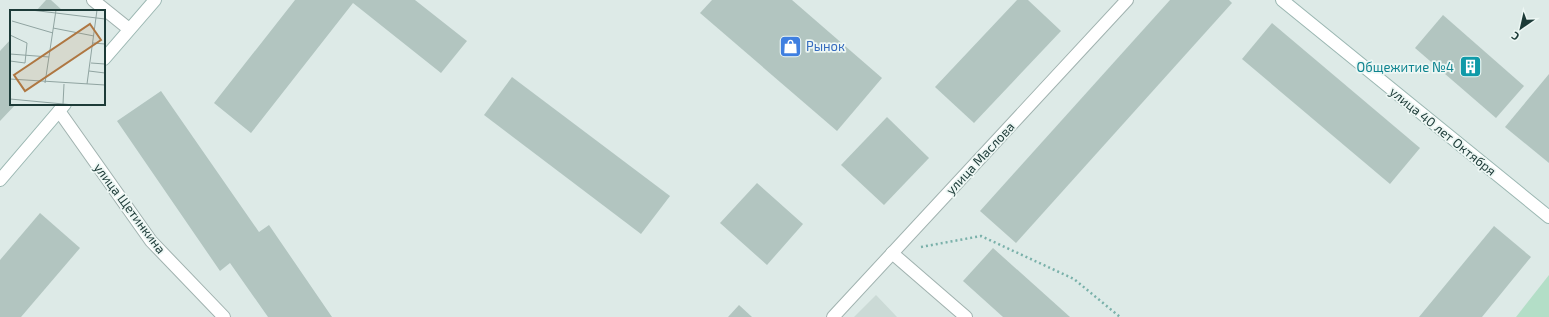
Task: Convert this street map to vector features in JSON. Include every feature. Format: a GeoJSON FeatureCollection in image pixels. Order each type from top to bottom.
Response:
{"type":"FeatureCollection","features":[{"type":"Feature","properties":{"kind":"street"},"geometry":{"type":"LineString","coordinates":[[93,0],[129,29]]}},
{"type":"Feature","properties":{"kind":"street"},"geometry":{"type":"LineString","coordinates":[[105,57],[155,0]]}},
{"type":"Feature","properties":{"kind":"street","name":"улица Маслова"},"geometry":{"type":"LineString","coordinates":[[833,317],[1127,0]]}},
{"type":"Feature","properties":{"kind":"street","name":"улица 40 лет Октября"},"geometry":{"type":"LineString","coordinates":[[1282,0],[1549,217]]}},
{"type":"Feature","properties":{"kind":"street"},"geometry":{"type":"LineString","coordinates":[[0,180],[62,108]]}},
{"type":"Feature","properties":{"kind":"street","name":"улица Щетинкина"},"geometry":{"type":"LineString","coordinates":[[62,108],[151,241],[224,317]]}},
{"type":"Feature","properties":{"kind":"street"},"geometry":{"type":"LineString","coordinates":[[892,253],[966,317]]}},
{"type":"Feature","properties":{"kind":"path"},"geometry":{"type":"LineString","coordinates":[[892,253],[981,236],[1074,279],[1120,317]]}},
{"type":"Feature","properties":{"kind":"shaded area"},"geometry":{"type":"Polygon","coordinates":[[[876,295],[897,317],[854,317],[876,295]]]}},
{"type":"Feature","properties":{"kind":"green space"},"geometry":{"type":"Polygon","coordinates":[[[1549,275],[1549,317],[1516,317],[1549,275]]]}},
{"type":"Feature","properties":{"kind":"building"},"geometry":{"type":"Polygon","coordinates":[[[46,0],[51,0],[62,10],[37,10],[46,0]]]}},
{"type":"Feature","properties":{"kind":"building"},"geometry":{"type":"Polygon","coordinates":[[[295,0],[415,0],[467,41],[441,73],[353,3],[251,133],[214,103],[295,0]]]}},
{"type":"Feature","properties":{"kind":"building","name":"Рынок"},"geometry":{"type":"Polygon","coordinates":[[[712,0],[792,0],[882,78],[837,131],[700,13],[712,0]]]}},
{"type":"Feature","properties":{"kind":"building"},"geometry":{"type":"Polygon","coordinates":[[[1017,0],[1028,0],[1061,31],[974,123],[935,87],[1017,0]]]}},
{"type":"Feature","properties":{"kind":"building"},"geometry":{"type":"Polygon","coordinates":[[[1170,0],[1229,0],[1232,3],[1016,243],[980,211],[1170,0]]]}},
{"type":"Feature","properties":{"kind":"building","name":"Общежитие №4"},"geometry":{"type":"Polygon","coordinates":[[[1443,15],[1524,86],[1496,118],[1415,48],[1443,15]]]}},
{"type":"Feature","properties":{"kind":"building"},"geometry":{"type":"Polygon","coordinates":[[[1272,23],[1420,148],[1390,184],[1242,59],[1272,23]]]}},
{"type":"Feature","properties":{"kind":"building"},"geometry":{"type":"Polygon","coordinates":[[[10,40],[10,105],[15,105],[0,121],[0,51],[10,40]]]}},
{"type":"Feature","properties":{"kind":"building"},"geometry":{"type":"Polygon","coordinates":[[[1549,74],[1549,163],[1505,127],[1549,74]]]}},
{"type":"Feature","properties":{"kind":"building"},"geometry":{"type":"Polygon","coordinates":[[[512,77],[670,196],[641,234],[484,115],[512,77]]]}},
{"type":"Feature","properties":{"kind":"building"},"geometry":{"type":"Polygon","coordinates":[[[161,91],[259,232],[269,225],[332,317],[268,317],[230,263],[220,271],[117,121],[161,91]]]}},
{"type":"Feature","properties":{"kind":"building"},"geometry":{"type":"Polygon","coordinates":[[[887,117],[929,158],[884,205],[841,165],[887,117]]]}},
{"type":"Feature","properties":{"kind":"building"},"geometry":{"type":"Polygon","coordinates":[[[757,183],[803,224],[767,265],[720,223],[757,183]]]}},
{"type":"Feature","properties":{"kind":"building"},"geometry":{"type":"Polygon","coordinates":[[[40,213],[80,248],[21,317],[0,317],[0,260],[40,213]]]}},
{"type":"Feature","properties":{"kind":"building"},"geometry":{"type":"Polygon","coordinates":[[[1494,226],[1531,257],[1482,317],[1419,317],[1494,226]]]}},
{"type":"Feature","properties":{"kind":"building"},"geometry":{"type":"Polygon","coordinates":[[[993,248],[1070,317],[1003,317],[963,281],[993,248]]]}},
{"type":"Feature","properties":{"kind":"building"},"geometry":{"type":"Polygon","coordinates":[[[739,305],[752,317],[728,317],[739,305]]]}},
{"type":"Feature","properties":{"kind":"place","name":"Рынок"},"geometry":{"type":"Point","coordinates":[791,46]}},
{"type":"Feature","properties":{"kind":"place","name":"Общежитие №4"},"geometry":{"type":"Point","coordinates":[1470,67]}}]}
